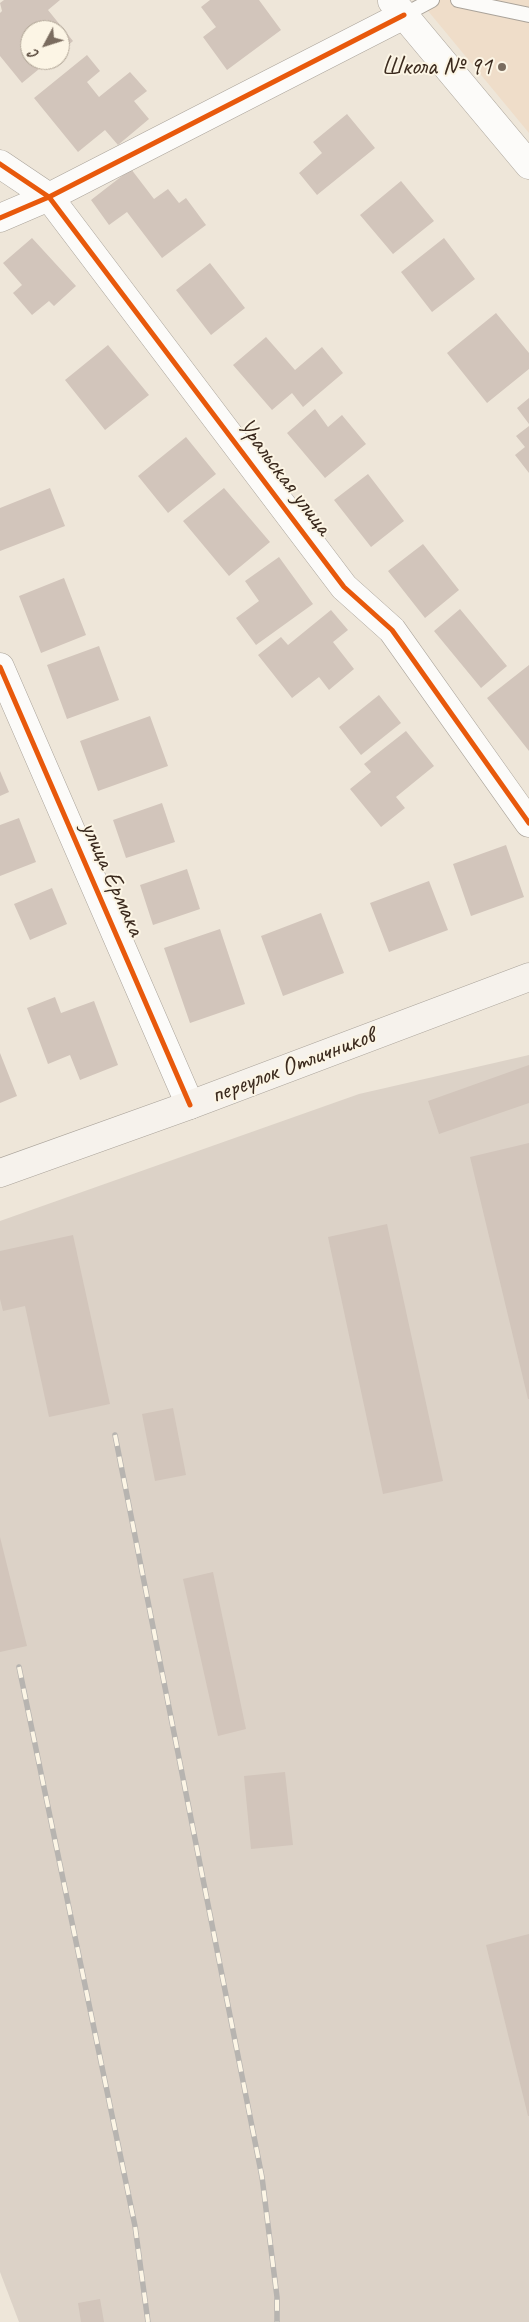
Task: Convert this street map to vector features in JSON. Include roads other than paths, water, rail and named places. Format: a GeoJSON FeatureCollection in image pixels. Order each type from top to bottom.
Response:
{"type":"FeatureCollection","features":[{"type":"Feature","properties":{"kind":"main road","name":"переулок Отличников"},"geometry":{"type":"LineString","coordinates":[[0,1173],[190,1105],[529,977]]}},
{"type":"Feature","properties":{"kind":"street"},"geometry":{"type":"LineString","coordinates":[[0,218],[49,197],[397,8],[529,165]]}},
{"type":"Feature","properties":{"kind":"street","name":"Уральская улица"},"geometry":{"type":"LineString","coordinates":[[0,164],[49,197],[344,587],[392,630],[529,822]]}},
{"type":"Feature","properties":{"kind":"street","name":"улица Ермака"},"geometry":{"type":"LineString","coordinates":[[0,667],[190,1105]]}},
{"type":"Feature","properties":{"kind":"lane"},"geometry":{"type":"LineString","coordinates":[[397,8],[432,0]]}},
{"type":"Feature","properties":{"kind":"lane"},"geometry":{"type":"LineString","coordinates":[[458,0],[529,16]]}},
{"type":"Feature","properties":{"kind":"railway"},"geometry":{"type":"LineString","coordinates":[[115,1435],[262,2177],[277,2297],[277,2322]]}},
{"type":"Feature","properties":{"kind":"railway"},"geometry":{"type":"LineString","coordinates":[[19,1667],[135,2226],[148,2322]]}},
{"type":"Feature","properties":{"kind":"place","name":"Школа № 91"},"geometry":{"type":"Point","coordinates":[502,67]}}]}
